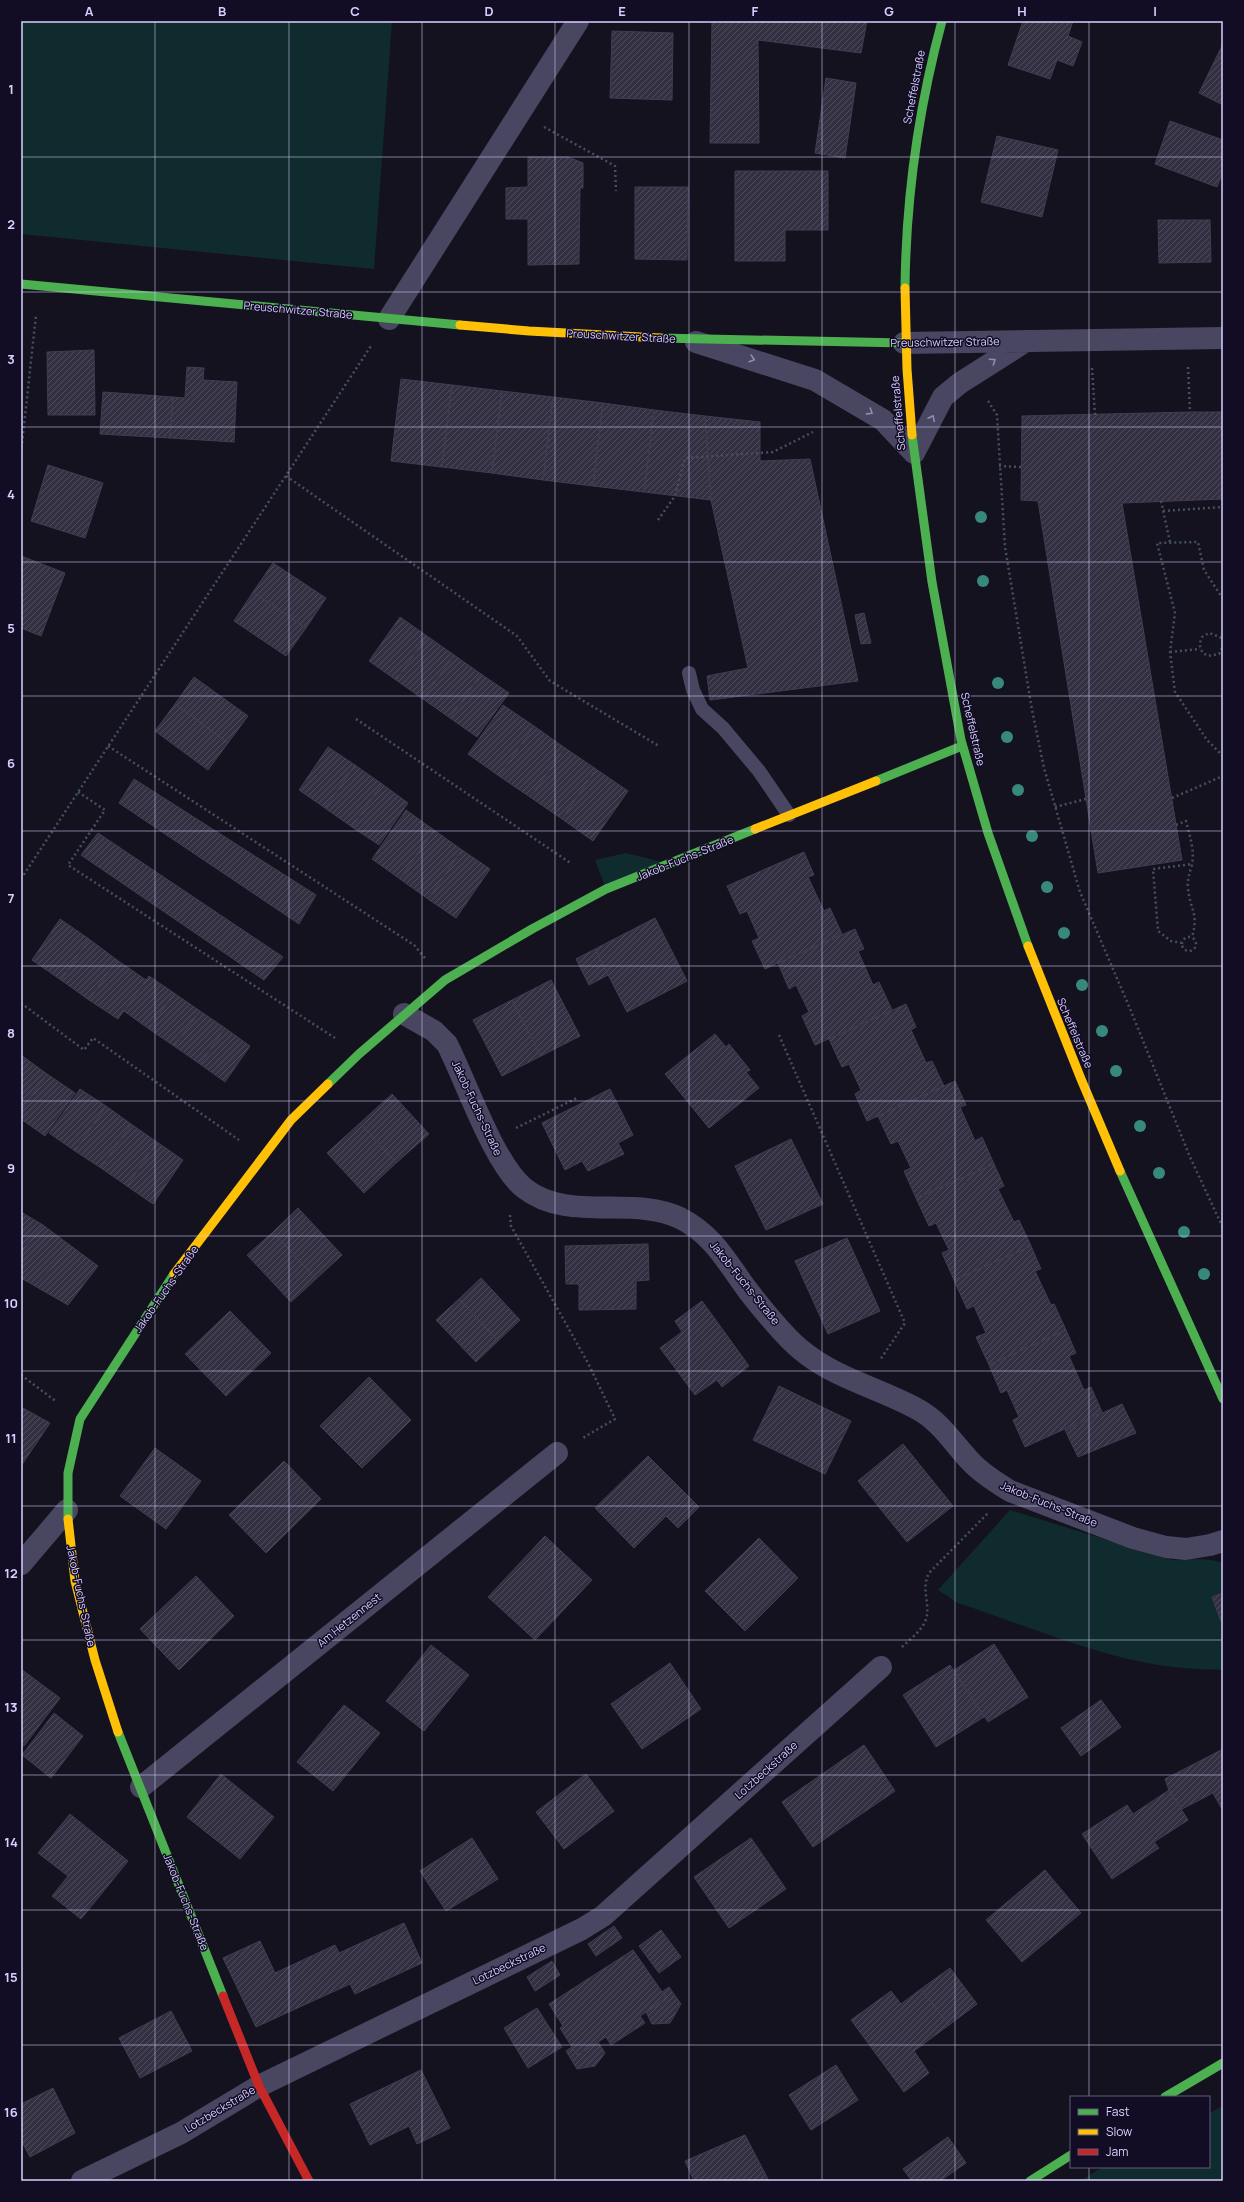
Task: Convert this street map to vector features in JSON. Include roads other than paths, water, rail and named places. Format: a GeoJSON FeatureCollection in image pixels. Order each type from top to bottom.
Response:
{"type":"FeatureCollection","features":[{"type":"Feature","properties":{"kind":"street"},"geometry":{"type":"LineString","coordinates":[[389,319],[578,21]]}},
{"type":"Feature","properties":{"kind":"street","name":"Scheffelstraße"},"geometry":{"type":"LineString","coordinates":[[942,21],[934,46],[917,130],[908,193],[903,279],[904,343],[914,453],[929,565],[962,746],[1017,919],[1049,1003],[1095,1112],[1223,1399]]}},
{"type":"Feature","properties":{"kind":"street","name":"Preuschwitzer Straße"},"geometry":{"type":"LineString","coordinates":[[21,284],[39,287],[529,331],[688,340],[904,343],[1223,338]]}},
{"type":"Feature","properties":{"kind":"street"},"geometry":{"type":"LineString","coordinates":[[688,340],[815,380],[883,420],[914,453],[943,397],[960,382],[1026,341]]}},
{"type":"Feature","properties":{"kind":"street","name":"Jakob-Fuchs-Straße"},"geometry":{"type":"LineString","coordinates":[[309,2181],[258,2086],[141,1787],[121,1740],[95,1660],[76,1581],[67,1510],[68,1473],[80,1419],[165,1286],[292,1120],[358,1054],[445,980],[532,928],[606,890],[962,746]]}},
{"type":"Feature","properties":{"kind":"street","name":"Jakob-Fuchs-Straße"},"geometry":{"type":"LineString","coordinates":[[404,1014],[434,1031],[447,1044],[501,1160],[523,1187],[543,1198],[566,1205],[648,1209],[679,1218],[701,1232],[719,1248],[749,1292],[799,1348],[814,1360],[862,1385],[919,1410],[936,1422],[973,1464],[994,1481],[1010,1491],[1133,1538],[1166,1547],[1186,1549],[1223,1541]]}},
{"type":"Feature","properties":{"kind":"street","name":"Am Hetzennest"},"geometry":{"type":"LineString","coordinates":[[141,1787],[557,1453]]}},
{"type":"Feature","properties":{"kind":"street"},"geometry":{"type":"LineString","coordinates":[[21,1564],[67,1510]]}},
{"type":"Feature","properties":{"kind":"street","name":"Lotzbeckstraße"},"geometry":{"type":"LineString","coordinates":[[82,2181],[181,2133],[258,2086],[582,1929],[603,1916],[881,1667]]}},
{"type":"Feature","properties":{"kind":"street"},"geometry":{"type":"LineString","coordinates":[[1167,2096],[1223,2063]]}},
{"type":"Feature","properties":{"kind":"street"},"geometry":{"type":"LineString","coordinates":[[1030,2181],[1070,2156]]}},
{"type":"Feature","properties":{"kind":"lane"},"geometry":{"type":"LineString","coordinates":[[689,673],[693,690],[702,709],[724,728],[759,771],[789,815]]}}]}
